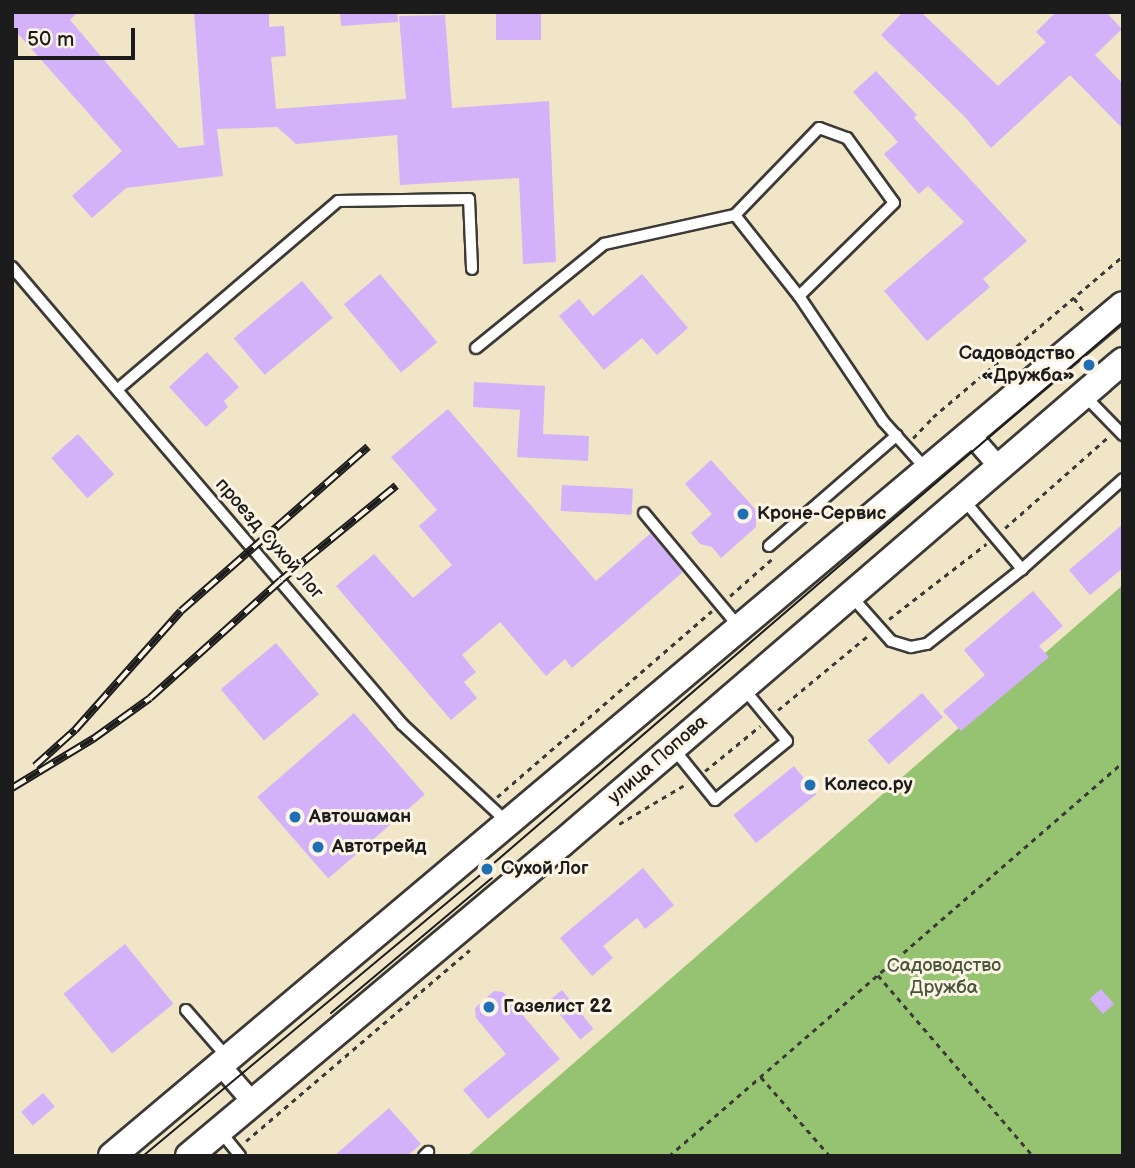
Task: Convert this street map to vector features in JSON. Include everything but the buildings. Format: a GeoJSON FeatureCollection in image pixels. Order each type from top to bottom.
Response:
{"type":"FeatureCollection","features":[{"type":"Feature","properties":{"kind":"main road"},"geometry":{"type":"LineString","coordinates":[[112,1156],[1123,305]]}},
{"type":"Feature","properties":{"kind":"main road","name":"улица Попова"},"geometry":{"type":"LineString","coordinates":[[189,1156],[232,1145],[253,1103],[673,748],[1123,361]]}},
{"type":"Feature","properties":{"kind":"street"},"geometry":{"type":"LineString","coordinates":[[970,434],[999,467]]}},
{"type":"Feature","properties":{"kind":"street"},"geometry":{"type":"LineString","coordinates":[[225,1062],[253,1103]]}},
{"type":"Feature","properties":{"kind":"lane"},"geometry":{"type":"LineString","coordinates":[[476,348],[604,244],[735,215],[819,128],[847,138],[894,203],[799,296]]}},
{"type":"Feature","properties":{"kind":"lane"},"geometry":{"type":"LineString","coordinates":[[118,389],[338,201],[469,199],[472,269]]}},
{"type":"Feature","properties":{"kind":"lane"},"geometry":{"type":"LineString","coordinates":[[735,215],[799,296],[883,421],[927,470]]}},
{"type":"Feature","properties":{"kind":"lane","name":"проезд Сухой Лог"},"geometry":{"type":"LineString","coordinates":[[12,267],[402,724],[437,760],[509,823]]}},
{"type":"Feature","properties":{"kind":"lane"},"geometry":{"type":"LineString","coordinates":[[1084,394],[1120,432]]}},
{"type":"Feature","properties":{"kind":"lane"},"geometry":{"type":"LineString","coordinates":[[769,546],[897,435]]}},
{"type":"Feature","properties":{"kind":"lane"},"geometry":{"type":"LineString","coordinates":[[850,594],[891,641],[911,647],[927,645],[1022,569],[1123,479]]}},
{"type":"Feature","properties":{"kind":"lane"},"geometry":{"type":"LineString","coordinates":[[963,498],[1022,569]]}},
{"type":"Feature","properties":{"kind":"lane"},"geometry":{"type":"LineString","coordinates":[[643,513],[740,628]]}},
{"type":"Feature","properties":{"kind":"lane"},"geometry":{"type":"LineString","coordinates":[[673,748],[715,800],[787,741],[742,687]]}},
{"type":"Feature","properties":{"kind":"lane"},"geometry":{"type":"LineString","coordinates":[[186,1010],[225,1062]]}},
{"type":"Feature","properties":{"kind":"path"},"geometry":{"type":"LineString","coordinates":[[1074,298],[1084,312]]}},
{"type":"Feature","properties":{"kind":"path"},"geometry":{"type":"LineString","coordinates":[[613,827],[697,778],[878,627],[995,537],[1120,432]]}},
{"type":"Feature","properties":{"kind":"path"},"geometry":{"type":"LineString","coordinates":[[669,1156],[1123,762]]}},
{"type":"Feature","properties":{"kind":"path"},"geometry":{"type":"LineString","coordinates":[[232,1145],[478,944]]}},
{"type":"Feature","properties":{"kind":"path"},"geometry":{"type":"LineString","coordinates":[[877,975],[1033,1156]]}},
{"type":"Feature","properties":{"kind":"path"},"geometry":{"type":"LineString","coordinates":[[761,1076],[830,1156]]}},
{"type":"Feature","properties":{"kind":"green space","name":"Садоводство Дружба"},"geometry":{"type":"Polygon","coordinates":[[[1123,585],[1123,1156],[467,1156],[1123,585]]]}},
{"type":"Feature","properties":{"kind":"tram line"},"geometry":{"type":"LineString","coordinates":[[143,1156],[487,869],[1123,322]]}},
{"type":"Feature","properties":{"kind":"tram line"},"geometry":{"type":"LineString","coordinates":[[331,1013],[492,878]]}},
{"type":"Feature","properties":{"kind":"railway"},"geometry":{"type":"LineString","coordinates":[[35,766],[75,730],[181,611],[368,447]]}},
{"type":"Feature","properties":{"kind":"railway"},"geometry":{"type":"LineString","coordinates":[[12,788],[93,739],[150,698],[281,580],[396,486]]}},
{"type":"Feature","properties":{"kind":"place","name":"Садоводство «Дружба»"},"geometry":{"type":"Point","coordinates":[1089,365]}},
{"type":"Feature","properties":{"kind":"place","name":"Кроне-Сервис"},"geometry":{"type":"Point","coordinates":[743,514]}},
{"type":"Feature","properties":{"kind":"place","name":"Колесо.ру"},"geometry":{"type":"Point","coordinates":[810,785]}},
{"type":"Feature","properties":{"kind":"place","name":"Автошаман"},"geometry":{"type":"Point","coordinates":[295,817]}},
{"type":"Feature","properties":{"kind":"place","name":"Автотрейд"},"geometry":{"type":"Point","coordinates":[318,847]}},
{"type":"Feature","properties":{"kind":"place","name":"Сухой Лог"},"geometry":{"type":"Point","coordinates":[487,869]}},
{"type":"Feature","properties":{"kind":"place","name":"Газелист 22"},"geometry":{"type":"Point","coordinates":[489,1007]}}]}
